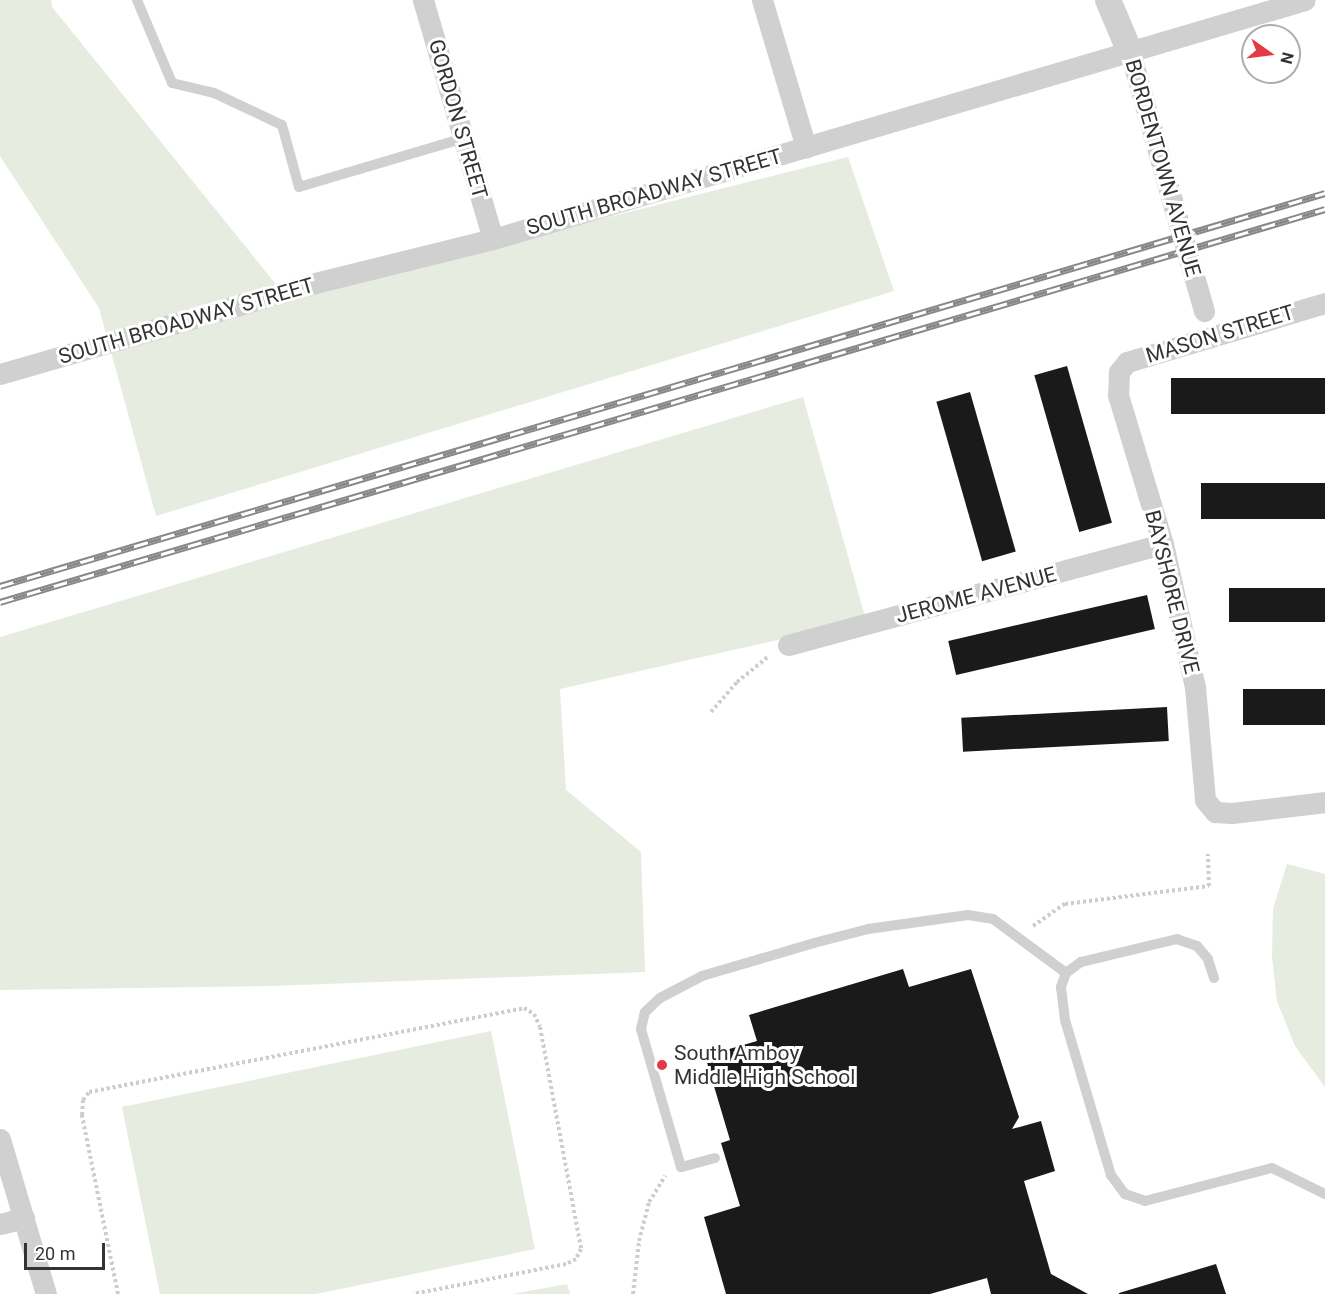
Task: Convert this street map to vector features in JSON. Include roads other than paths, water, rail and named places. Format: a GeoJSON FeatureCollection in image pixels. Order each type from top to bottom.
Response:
{"type":"FeatureCollection","features":[{"type":"Feature","properties":{"kind":"street","name":"GORDON STREET"},"geometry":{"type":"LineString","coordinates":[[423,0],[492,239]]}},
{"type":"Feature","properties":{"kind":"street"},"geometry":{"type":"LineString","coordinates":[[762,0],[806,148]]}},
{"type":"Feature","properties":{"kind":"street","name":"BORDENTOWN AVENUE"},"geometry":{"type":"LineString","coordinates":[[1108,0],[1130,52],[1211,338]]}},
{"type":"Feature","properties":{"kind":"street","name":"SOUTH BROADWAY STREET"},"geometry":{"type":"LineString","coordinates":[[0,374],[326,280],[492,239],[1305,0]]}},
{"type":"Feature","properties":{"kind":"street","name":"MASON STREET"},"geometry":{"type":"LineString","coordinates":[[1119,372],[1127,362],[1325,303]]}},
{"type":"Feature","properties":{"kind":"street","name":"BAYSHORE DRIVE"},"geometry":{"type":"LineString","coordinates":[[1119,372],[1118,395],[1163,544],[1195,687],[1205,800],[1215,812],[1325,802]]}},
{"type":"Feature","properties":{"kind":"street","name":"JEROME AVENUE"},"geometry":{"type":"LineString","coordinates":[[788,645],[1163,544]]}},
{"type":"Feature","properties":{"kind":"street"},"geometry":{"type":"LineString","coordinates":[[0,1139],[46,1294]]}},
{"type":"Feature","properties":{"kind":"street"},"geometry":{"type":"LineString","coordinates":[[0,1224],[24,1218]]}},
{"type":"Feature","properties":{"kind":"lane"},"geometry":{"type":"LineString","coordinates":[[137,0],[172,83],[214,93],[282,125],[299,187],[464,138]]}},
{"type":"Feature","properties":{"kind":"lane"},"geometry":{"type":"LineString","coordinates":[[715,1158],[681,1167],[641,1029],[645,1012],[660,998],[702,976],[868,929],[968,915],[993,919],[1066,973]]}},
{"type":"Feature","properties":{"kind":"lane"},"geometry":{"type":"LineString","coordinates":[[1214,978],[1208,959],[1197,946],[1178,939],[1082,962],[1066,973],[1061,987],[1065,1020],[1111,1175],[1125,1194],[1145,1201],[1272,1168],[1325,1194]]}},
{"type":"Feature","properties":{"kind":"railway"},"geometry":{"type":"LineString","coordinates":[[0,586],[1325,193]]}},
{"type":"Feature","properties":{"kind":"railway"},"geometry":{"type":"LineString","coordinates":[[0,602],[1325,209]]}},
{"type":"Feature","properties":{"kind":"place","name":"South Amboy Middle High School"},"geometry":{"type":"Point","coordinates":[662,1065]}}]}
